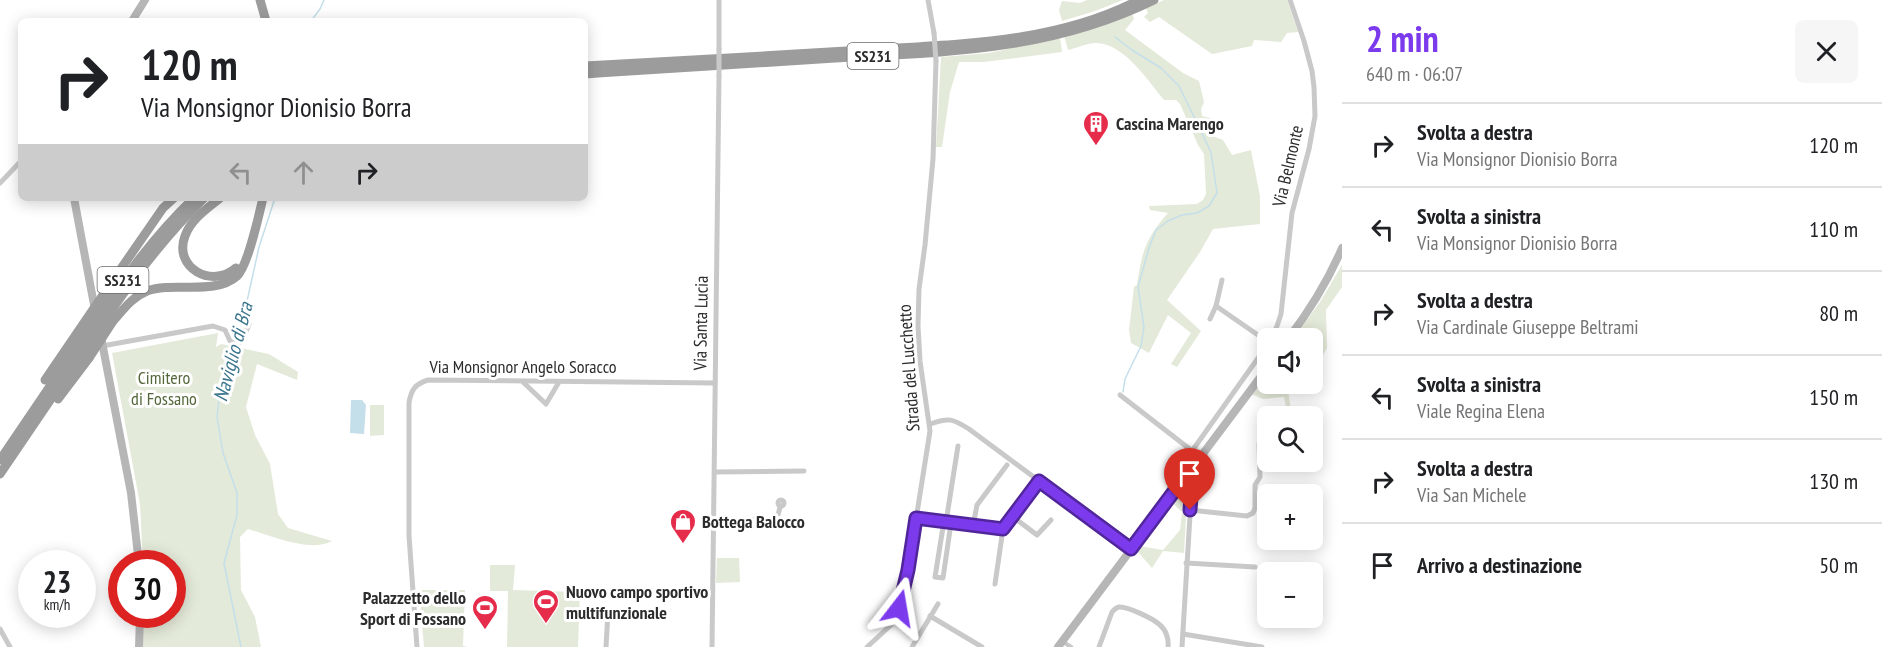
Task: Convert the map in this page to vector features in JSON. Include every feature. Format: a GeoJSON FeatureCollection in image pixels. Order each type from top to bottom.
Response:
{"type":"FeatureCollection","features":[{"type":"Feature","properties":{"kind":"highway"},"geometry":{"type":"LineString","coordinates":[[260,0],[266,18]]}},
{"type":"Feature","properties":{"kind":"highway"},"geometry":{"type":"LineString","coordinates":[[266,0],[267,18]]}},
{"type":"Feature","properties":{"kind":"highway","name":"SS231"},"geometry":{"type":"LineString","coordinates":[[588,66],[1005,40],[1074,25],[1139,0]]}},
{"type":"Feature","properties":{"kind":"highway","name":"SS231"},"geometry":{"type":"LineString","coordinates":[[588,74],[1009,46],[1078,30],[1134,10],[1154,0]]}},
{"type":"Feature","properties":{"kind":"highway"},"geometry":{"type":"LineString","coordinates":[[26,429],[45,380],[163,208],[171,201]]}},
{"type":"Feature","properties":{"kind":"highway","name":"SS231"},"geometry":{"type":"LineString","coordinates":[[0,474],[61,370],[146,249],[174,216],[191,201]]}},
{"type":"Feature","properties":{"kind":"highway","name":"SS231"},"geometry":{"type":"LineString","coordinates":[[0,460],[76,362],[150,256],[201,201]]}},
{"type":"Feature","properties":{"kind":"highway"},"geometry":{"type":"LineString","coordinates":[[217,201],[198,217],[185,236],[184,254],[189,266],[195,272],[208,276],[219,277],[230,273],[237,267],[251,242]]}},
{"type":"Feature","properties":{"kind":"highway"},"geometry":{"type":"LineString","coordinates":[[26,429],[89,358],[113,321],[129,302],[146,291],[216,286],[237,276],[246,261],[262,201]]}},
{"type":"Feature","properties":{"kind":"main road"},"geometry":{"type":"LineString","coordinates":[[134,18],[144,0]]}},
{"type":"Feature","properties":{"kind":"main road"},"geometry":{"type":"LineString","coordinates":[[75,201],[131,493],[137,550]]}},
{"type":"Feature","properties":{"kind":"main road"},"geometry":{"type":"LineString","coordinates":[[1296,328],[1319,295],[1342,248]]}},
{"type":"Feature","properties":{"kind":"main road"},"geometry":{"type":"LineString","coordinates":[[1060,644],[1190,470],[1196,454],[1257,380]]}},
{"type":"Feature","properties":{"kind":"main road"},"geometry":{"type":"LineString","coordinates":[[139,647],[140,628]]}},
{"type":"Feature","properties":{"kind":"street","name":"Via Santa Lucia"},"geometry":{"type":"LineString","coordinates":[[712,647],[719,0]]}},
{"type":"Feature","properties":{"kind":"street","name":"Strada del Lucchetto"},"geometry":{"type":"LineString","coordinates":[[867,647],[891,625],[899,608],[908,570],[930,424],[920,361],[918,326],[919,289],[933,159],[936,61],[928,0]]}},
{"type":"Feature","properties":{"kind":"street","name":"Via Belmonte"},"geometry":{"type":"LineString","coordinates":[[1274,328],[1281,314],[1292,213],[1315,116],[1312,71],[1290,0]]}},
{"type":"Feature","properties":{"kind":"street"},"geometry":{"type":"LineString","coordinates":[[0,183],[18,164]]}},
{"type":"Feature","properties":{"kind":"street"},"geometry":{"type":"LineString","coordinates":[[1210,319],[1216,306],[1222,280]]}},
{"type":"Feature","properties":{"kind":"street"},"geometry":{"type":"LineString","coordinates":[[1216,306],[1257,334]]}},
{"type":"Feature","properties":{"kind":"street"},"geometry":{"type":"LineString","coordinates":[[102,346],[213,326],[225,330],[230,341],[238,344],[243,339],[249,324]]}},
{"type":"Feature","properties":{"kind":"street","name":"Via Belmonte"},"geometry":{"type":"LineString","coordinates":[[1196,454],[1257,358]]}},
{"type":"Feature","properties":{"kind":"street","name":"Via Monsignor Angelo Soracco"},"geometry":{"type":"LineString","coordinates":[[417,647],[409,536],[409,403],[415,386],[428,380],[714,383]]}},
{"type":"Feature","properties":{"kind":"street"},"geometry":{"type":"LineString","coordinates":[[523,382],[546,404],[559,382]]}},
{"type":"Feature","properties":{"kind":"street"},"geometry":{"type":"LineString","coordinates":[[1120,395],[1196,454]]}},
{"type":"Feature","properties":{"kind":"street"},"geometry":{"type":"LineString","coordinates":[[930,424],[945,419],[957,422],[1131,549]]}},
{"type":"Feature","properties":{"kind":"street"},"geometry":{"type":"LineString","coordinates":[[947,522],[943,578],[935,577],[947,522],[958,446]]}},
{"type":"Feature","properties":{"kind":"street"},"geometry":{"type":"LineString","coordinates":[[973,526],[977,505],[1007,465]]}},
{"type":"Feature","properties":{"kind":"street"},"geometry":{"type":"LineString","coordinates":[[1182,647],[1192,483],[1190,470]]}},
{"type":"Feature","properties":{"kind":"street"},"geometry":{"type":"LineString","coordinates":[[715,472],[804,471]]}},
{"type":"Feature","properties":{"kind":"street"},"geometry":{"type":"LineString","coordinates":[[1190,510],[1247,516],[1253,513],[1255,485],[1260,477],[1260,472]]}},
{"type":"Feature","properties":{"kind":"street"},"geometry":{"type":"LineString","coordinates":[[995,584],[1003,529],[1039,481]]}},
{"type":"Feature","properties":{"kind":"street"},"geometry":{"type":"LineString","coordinates":[[714,521],[771,519],[778,515],[780,507]]}},
{"type":"Feature","properties":{"kind":"street"},"geometry":{"type":"LineString","coordinates":[[1012,516],[1037,535],[1051,520]]}},
{"type":"Feature","properties":{"kind":"street"},"geometry":{"type":"LineString","coordinates":[[916,518],[1003,529]]}},
{"type":"Feature","properties":{"kind":"street"},"geometry":{"type":"LineString","coordinates":[[1186,563],[1255,567]]}},
{"type":"Feature","properties":{"kind":"street"},"geometry":{"type":"LineString","coordinates":[[912,647],[938,604]]}},
{"type":"Feature","properties":{"kind":"street"},"geometry":{"type":"LineString","coordinates":[[1099,647],[1112,612],[1120,607],[1132,610],[1160,624],[1168,638],[1168,647]]}},
{"type":"Feature","properties":{"kind":"street"},"geometry":{"type":"LineString","coordinates":[[606,647],[608,612]]}},
{"type":"Feature","properties":{"kind":"street"},"geometry":{"type":"LineString","coordinates":[[930,616],[971,644],[982,647]]}},
{"type":"Feature","properties":{"kind":"street"},"geometry":{"type":"LineString","coordinates":[[0,629],[10,647]]}},
{"type":"Feature","properties":{"kind":"street"},"geometry":{"type":"LineString","coordinates":[[1183,634],[1262,647]]}},
{"type":"Feature","properties":{"kind":"street"},"geometry":{"type":"LineString","coordinates":[[1060,644],[1071,647]]}},
{"type":"Feature","properties":{"kind":"green space"},"geometry":{"type":"Polygon","coordinates":[[[1087,0],[1123,0],[1062,21],[1059,10],[1062,1],[1080,3],[1087,0]]]}},
{"type":"Feature","properties":{"kind":"green space"},"geometry":{"type":"Polygon","coordinates":[[[1164,0],[1287,0],[1298,32],[1287,33],[1281,42],[1254,40],[1252,46],[1212,54],[1159,17],[1150,22],[1144,17],[1148,13],[1146,8],[1164,0]]]}},
{"type":"Feature","properties":{"kind":"green space"},"geometry":{"type":"Polygon","coordinates":[[[1132,13],[1134,19],[1125,30],[1183,73],[1199,81],[1204,102],[1201,109],[1202,116],[1210,118],[1216,131],[1215,137],[1223,140],[1232,155],[1251,150],[1260,196],[1260,224],[1213,229],[1167,300],[1201,331],[1177,367],[1171,364],[1191,333],[1168,315],[1149,353],[1131,343],[1129,330],[1134,287],[1137,285],[1149,239],[1168,213],[1150,210],[1149,206],[1197,204],[1203,200],[1206,194],[1204,154],[1180,104],[1176,100],[1164,100],[1126,56],[1116,49],[1096,43],[1068,50],[1064,36],[1132,13]]]}},
{"type":"Feature","properties":{"kind":"green space"},"geometry":{"type":"Polygon","coordinates":[[[1060,38],[1062,52],[984,62],[959,62],[950,92],[942,147],[936,147],[941,57],[989,53],[1060,38]]]}},
{"type":"Feature","properties":{"kind":"green space"},"geometry":{"type":"Polygon","coordinates":[[[1342,265],[1342,287],[1326,310],[1327,348],[1323,355],[1323,328],[1301,328],[1342,265]]]}},
{"type":"Feature","properties":{"kind":"green space","name":"Cimitero di Fossano"},"geometry":{"type":"Polygon","coordinates":[[[218,333],[216,347],[221,344],[269,354],[298,372],[297,380],[257,364],[246,407],[255,435],[270,464],[278,514],[288,528],[332,541],[313,545],[302,544],[248,529],[240,537],[241,590],[255,617],[261,647],[142,647],[143,628],[186,628],[186,550],[142,550],[140,504],[112,353],[218,333]]]}},
{"type":"Feature","properties":{"kind":"green space"},"geometry":{"type":"Polygon","coordinates":[[[1257,386],[1257,394],[1289,394],[1290,406],[1286,406],[1284,397],[1263,399],[1251,394],[1257,386]]]}},
{"type":"Feature","properties":{"kind":"green space"},"geometry":{"type":"Polygon","coordinates":[[[370,405],[384,405],[384,435],[370,436],[370,405]]]}},
{"type":"Feature","properties":{"kind":"green space"},"geometry":{"type":"Polygon","coordinates":[[[1186,484],[1188,485],[1184,553],[1163,551],[1152,568],[1138,552],[1134,557],[1132,555],[1139,546],[1163,550],[1180,530],[1182,512],[1172,503],[1186,484]]]}},
{"type":"Feature","properties":{"kind":"green space"},"geometry":{"type":"Polygon","coordinates":[[[717,558],[739,558],[740,582],[716,583],[717,558]]]}},
{"type":"Feature","properties":{"kind":"green space"},"geometry":{"type":"Polygon","coordinates":[[[490,565],[515,565],[513,590],[580,592],[578,647],[507,647],[508,591],[490,591],[490,565]]]}},
{"type":"Feature","properties":{"kind":"green space"},"geometry":{"type":"Polygon","coordinates":[[[419,590],[465,590],[463,646],[468,647],[424,647],[419,590]]]}},
{"type":"Feature","properties":{"kind":"water"},"geometry":{"type":"Polygon","coordinates":[[[351,400],[362,400],[366,405],[364,434],[350,433],[351,400]]]}},
{"type":"Feature","properties":{"kind":"waterway","name":"Naviglio di Bra"},"geometry":{"type":"LineString","coordinates":[[313,18],[324,0]]}},
{"type":"Feature","properties":{"kind":"waterway"},"geometry":{"type":"LineString","coordinates":[[1115,37],[1161,68],[1179,86],[1211,152],[1217,193],[1209,206],[1197,213],[1182,215],[1168,221],[1156,230],[1138,287],[1144,327],[1141,346],[1125,379],[1123,392]]}},
{"type":"Feature","properties":{"kind":"waterway","name":"Naviglio di Bra"},"geometry":{"type":"LineString","coordinates":[[234,340],[242,324],[259,247],[274,201]]}},
{"type":"Feature","properties":{"kind":"waterway","name":"Naviglio di Bra"},"geometry":{"type":"LineString","coordinates":[[231,344],[221,382],[217,417],[223,453],[237,493],[237,515],[224,563],[241,647]]}},
{"type":"Feature","properties":{"kind":"place","name":"Cascina Marengo"},"geometry":{"type":"Point","coordinates":[1096,147]}},
{"type":"Feature","properties":{"kind":"place","name":"Bottega Balocco"},"geometry":{"type":"Point","coordinates":[683,545]}},
{"type":"Feature","properties":{"kind":"place","name":"Nuovo campo sportivo multifunzionale"},"geometry":{"type":"Point","coordinates":[546,625]}},
{"type":"Feature","properties":{"kind":"place","name":"Palazzetto dello Sport di Fossano"},"geometry":{"type":"Point","coordinates":[485,631]}},
{"type":"Feature","properties":{"kind":"route"},"geometry":{"type":"LineString","coordinates":[[899,608],[916,518],[1003,529],[1039,481],[1131,549],[1190,470],[1192,483],[1190,510]]}}]}
